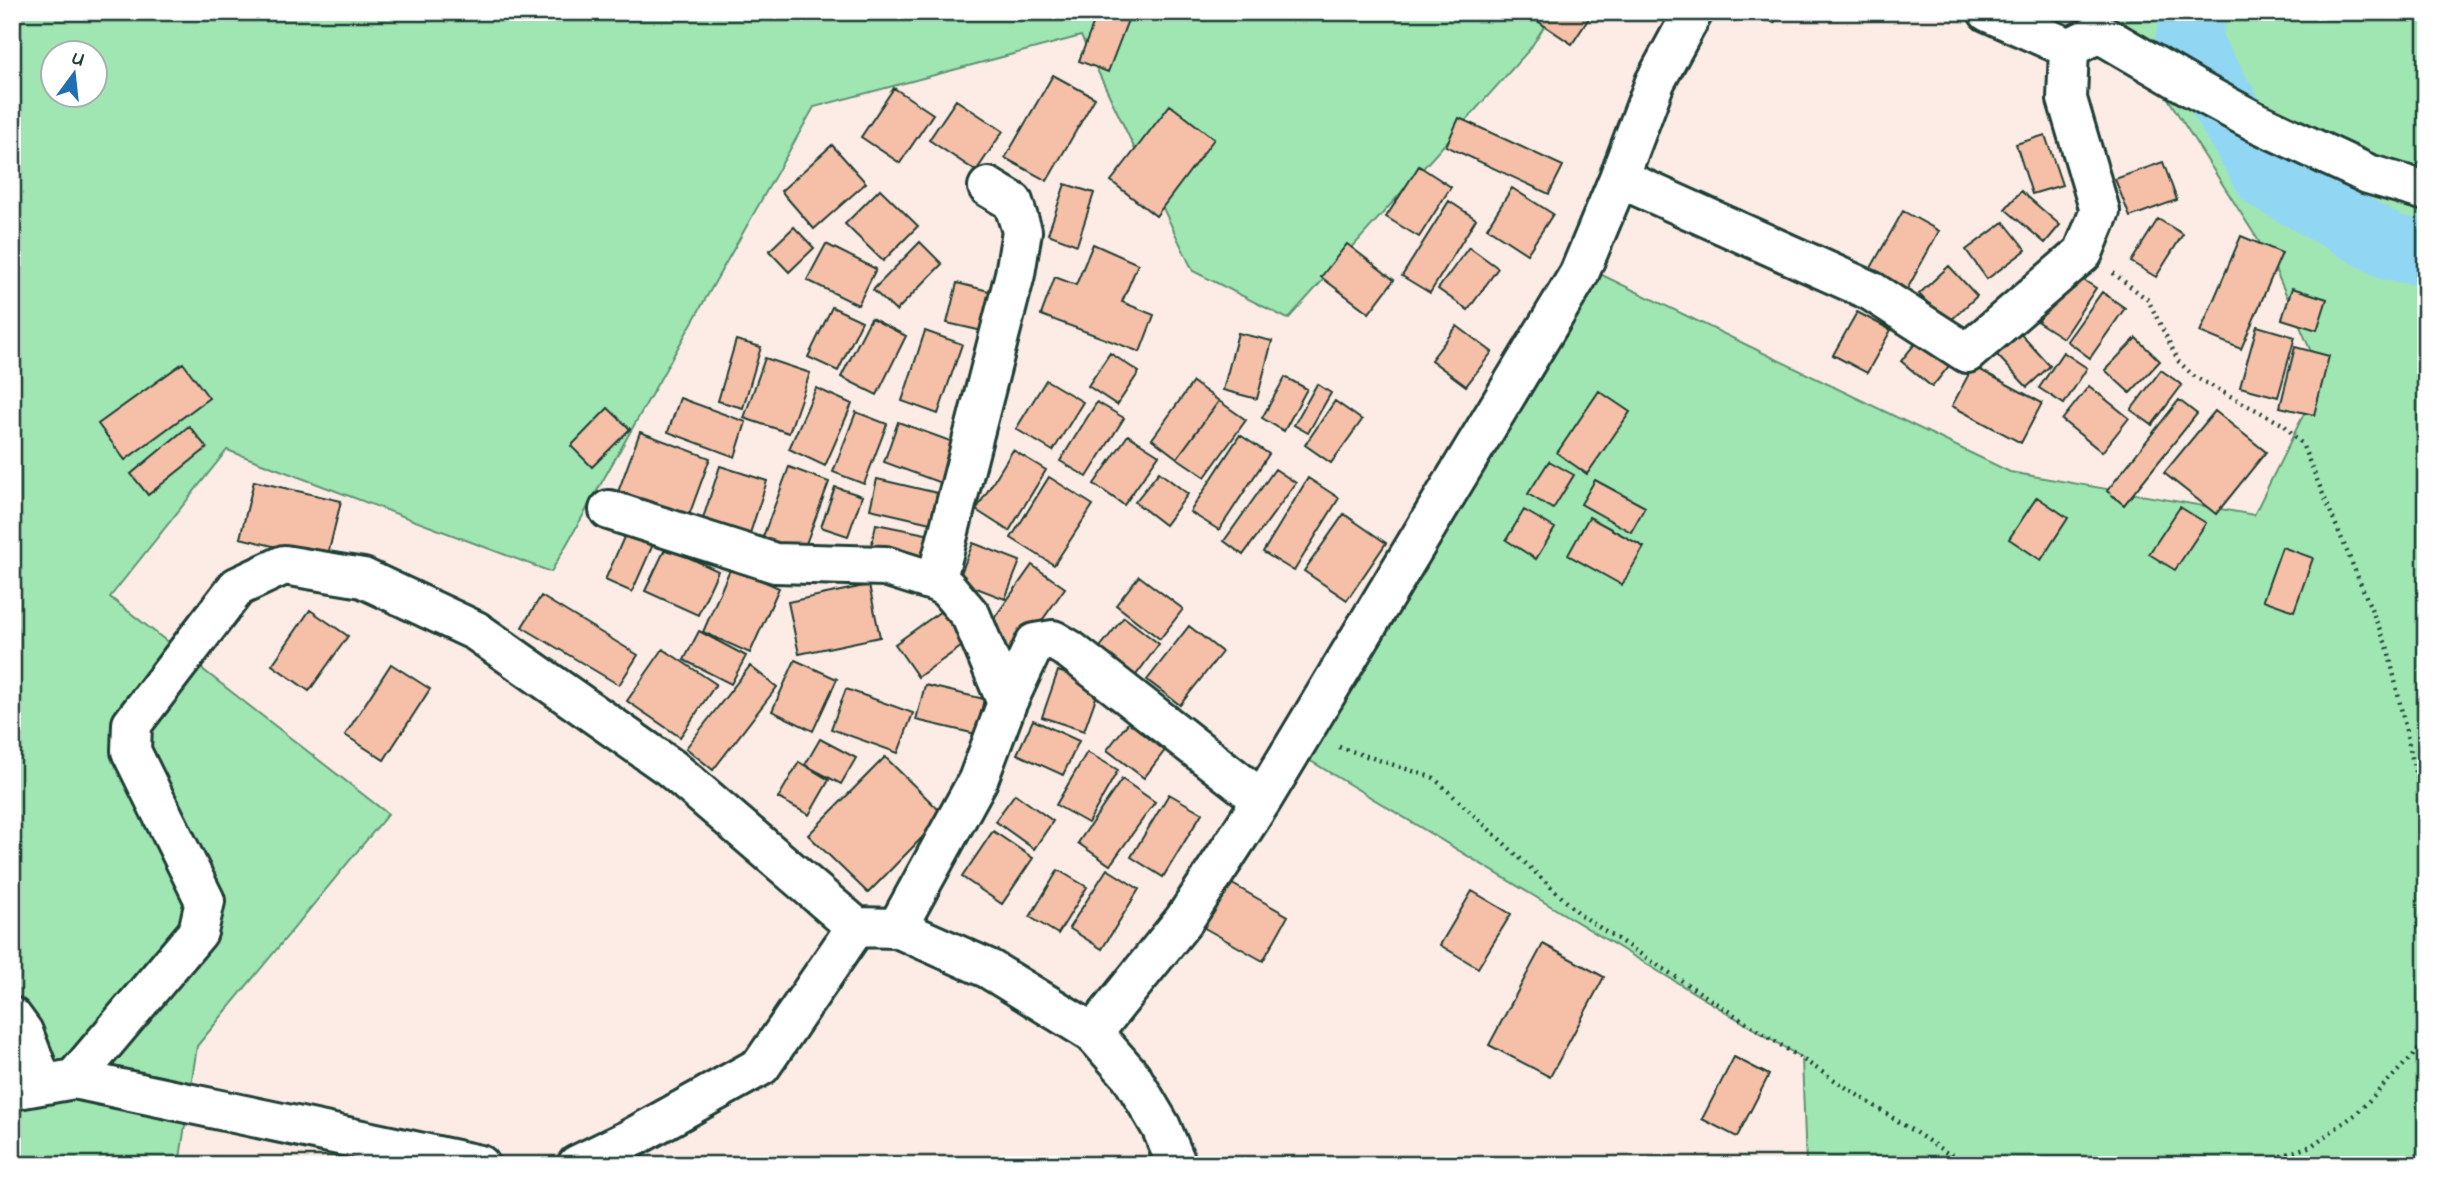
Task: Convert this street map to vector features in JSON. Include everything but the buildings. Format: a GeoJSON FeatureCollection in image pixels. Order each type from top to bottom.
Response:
{"type":"FeatureCollection","features":[{"type":"Feature","properties":{"kind":"street"},"geometry":{"type":"LineString","coordinates":[[1093,1033],[1184,920],[1262,800],[1579,274],[1655,82],[1693,12]]}},
{"type":"Feature","properties":{"kind":"street"},"geometry":{"type":"LineString","coordinates":[[1988,12],[2069,48]]}},
{"type":"Feature","properties":{"kind":"street"},"geometry":{"type":"LineString","coordinates":[[2069,48],[2099,33],[2193,89],[2256,122],[2368,174],[2426,191]]}},
{"type":"Feature","properties":{"kind":"street"},"geometry":{"type":"LineString","coordinates":[[1619,178],[1871,290],[1967,353],[2083,253],[2100,211],[2067,99],[2069,48]]}},
{"type":"Feature","properties":{"kind":"street"},"geometry":{"type":"LineString","coordinates":[[936,582],[1015,274],[1022,231],[1013,202],[988,187]]}},
{"type":"Feature","properties":{"kind":"street"},"geometry":{"type":"LineString","coordinates":[[609,510],[775,563],[885,566],[936,582],[947,588],[971,616],[1007,703]]}},
{"type":"Feature","properties":{"kind":"street"},"geometry":{"type":"LineString","coordinates":[[43,1084],[198,932],[205,901],[131,751],[132,724],[237,587],[284,565],[363,578],[475,631],[671,768],[856,926],[897,928],[989,969],[1093,1033],[1130,1076],[1161,1127],[1177,1165]]}},
{"type":"Feature","properties":{"kind":"street"},"geometry":{"type":"LineString","coordinates":[[897,928],[978,780],[1007,703],[1035,643],[1053,640],[1070,650],[1262,800]]}},
{"type":"Feature","properties":{"kind":"street"},"geometry":{"type":"LineString","coordinates":[[577,1165],[631,1139],[761,1066],[856,926]]}},
{"type":"Feature","properties":{"kind":"street"},"geometry":{"type":"LineString","coordinates":[[12,1017],[23,1032],[43,1084]]}},
{"type":"Feature","properties":{"kind":"street"},"geometry":{"type":"LineString","coordinates":[[43,1084],[480,1165]]}},
{"type":"Feature","properties":{"kind":"path"},"geometry":{"type":"LineString","coordinates":[[2083,253],[2148,300],[2179,362],[2195,377],[2284,425],[2302,444],[2388,649],[2416,776],[2426,783]]}},
{"type":"Feature","properties":{"kind":"path"},"geometry":{"type":"LineString","coordinates":[[1296,741],[1343,748],[1434,778],[1582,916],[1947,1153],[1982,1165]]}},
{"type":"Feature","properties":{"kind":"path"},"geometry":{"type":"LineString","coordinates":[[2254,1165],[2311,1146],[2356,1114],[2426,1042]]}},
{"type":"Feature","properties":{"kind":"green space"},"geometry":{"type":"Polygon","coordinates":[[[12,12],[1553,12],[1530,49],[1288,319],[1193,271],[1081,36],[814,107],[551,572],[227,450],[110,597],[388,814],[197,1046],[179,1165],[12,1165],[12,12]]]}},
{"type":"Feature","properties":{"kind":"green space"},"geometry":{"type":"Polygon","coordinates":[[[2099,12],[2426,12],[2426,1165],[1806,1165],[1802,1058],[1299,754],[1598,273],[2010,472],[2254,515],[2322,377],[2272,262],[2118,20],[2099,12]]]}},
{"type":"Feature","properties":{"kind":"waterway"},"geometry":{"type":"LineString","coordinates":[[2194,12],[2188,42],[2268,178],[2392,248],[2426,253]]}}]}
